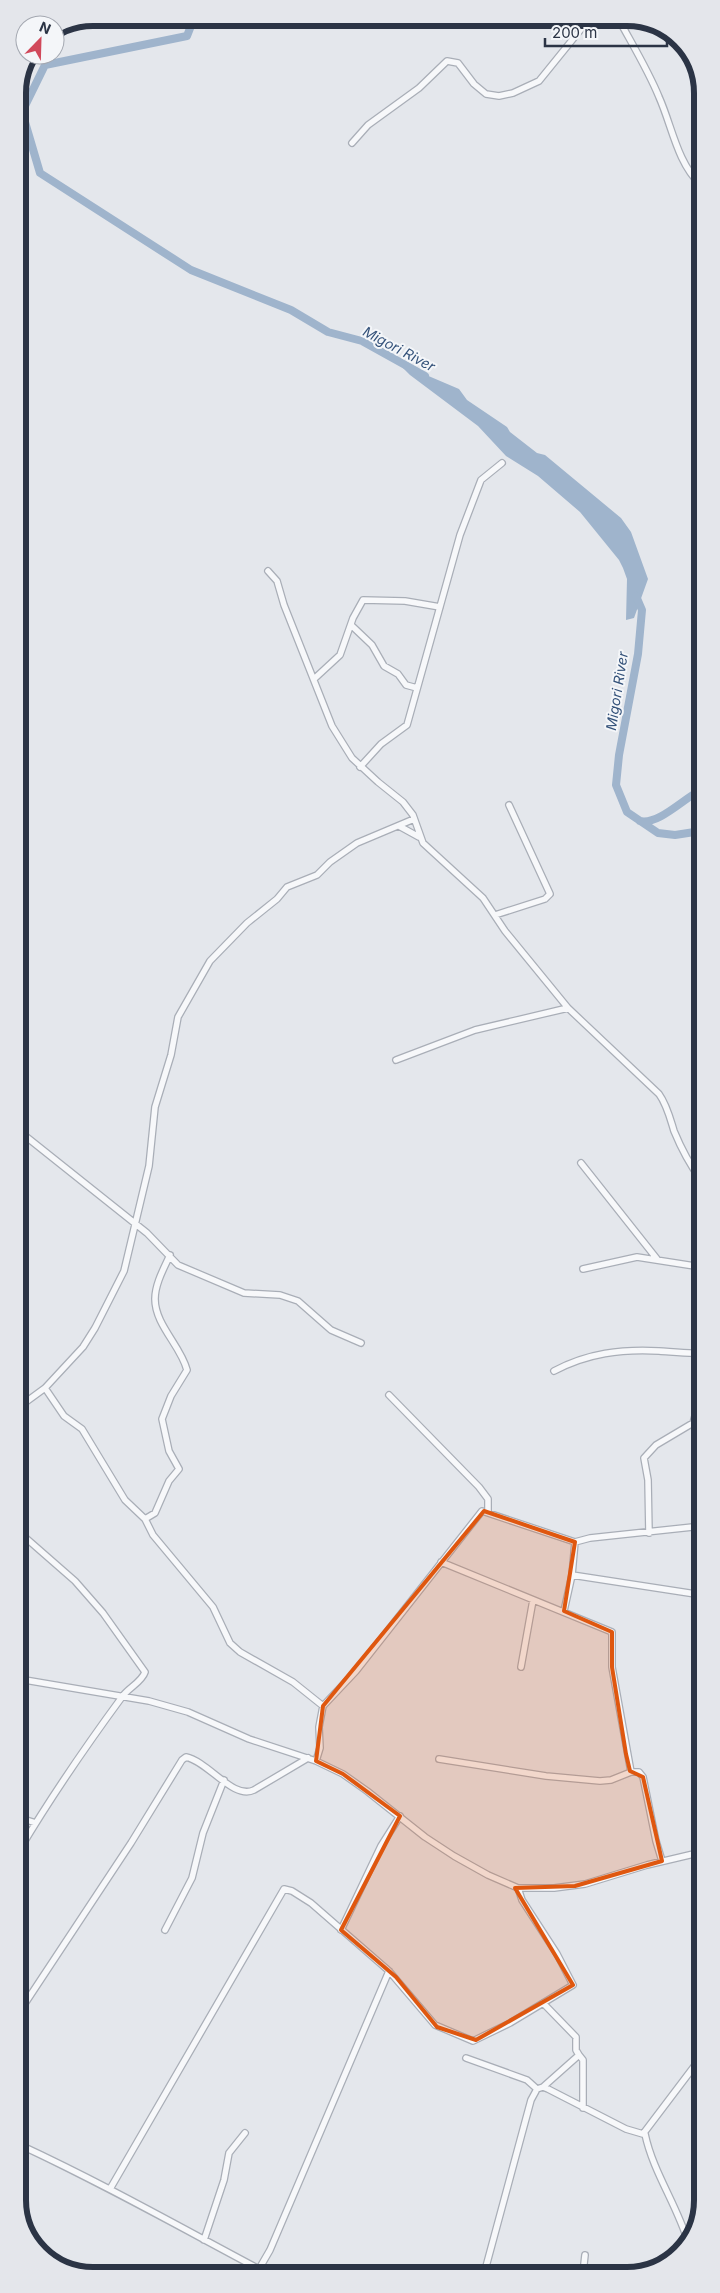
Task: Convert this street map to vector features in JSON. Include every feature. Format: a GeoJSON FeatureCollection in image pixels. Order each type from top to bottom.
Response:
{"type":"FeatureCollection","features":[{"type":"Feature","properties":{"kind":"street"},"geometry":{"type":"LineString","coordinates":[[352,143],[368,125],[419,88],[447,61],[458,62],[481,91],[493,96],[513,93],[538,81],[583,26]]}},
{"type":"Feature","properties":{"kind":"street"},"geometry":{"type":"LineString","coordinates":[[622,26],[659,97],[680,155],[694,179]]}},
{"type":"Feature","properties":{"kind":"street"},"geometry":{"type":"LineString","coordinates":[[360,766],[381,744],[407,725],[460,535],[477,488],[481,480],[502,463]]}},
{"type":"Feature","properties":{"kind":"street"},"geometry":{"type":"LineString","coordinates":[[268,571],[277,581],[284,606],[332,726],[352,758],[403,802],[414,818],[419,837]]}},
{"type":"Feature","properties":{"kind":"street"},"geometry":{"type":"LineString","coordinates":[[314,679],[340,654],[359,605],[365,600],[405,601],[440,607]]}},
{"type":"Feature","properties":{"kind":"street"},"geometry":{"type":"LineString","coordinates":[[351,625],[372,645],[384,666],[398,674],[406,685],[417,688]]}},
{"type":"Feature","properties":{"kind":"street"},"geometry":{"type":"LineString","coordinates":[[495,914],[545,899],[550,894],[509,805]]}},
{"type":"Feature","properties":{"kind":"street"},"geometry":{"type":"LineString","coordinates":[[26,1401],[45,1388],[83,1347],[95,1328],[124,1271],[150,1159],[155,1107],[171,1055],[178,1017],[210,961],[247,924],[277,899],[287,887],[316,876],[332,860],[360,842],[414,818]]}},
{"type":"Feature","properties":{"kind":"street"},"geometry":{"type":"LineString","coordinates":[[399,826],[419,837],[441,862],[478,892],[506,931],[568,1008],[659,1094],[666,1105],[674,1129],[694,1170]]}},
{"type":"Feature","properties":{"kind":"street"},"geometry":{"type":"LineString","coordinates":[[396,1060],[475,1030],[568,1008]]}},
{"type":"Feature","properties":{"kind":"street"},"geometry":{"type":"LineString","coordinates":[[26,1137],[136,1224],[178,1264],[244,1293],[280,1295],[298,1300],[330,1330],[361,1343]]}},
{"type":"Feature","properties":{"kind":"street"},"geometry":{"type":"LineString","coordinates":[[581,1163],[657,1259]]}},
{"type":"Feature","properties":{"kind":"street"},"geometry":{"type":"LineString","coordinates":[[145,1519],[156,1513],[169,1481],[179,1469],[168,1451],[162,1419],[171,1396],[187,1370],[158,1312],[155,1298],[157,1286],[170,1255]]}},
{"type":"Feature","properties":{"kind":"street"},"geometry":{"type":"LineString","coordinates":[[583,1269],[629,1258],[657,1259],[694,1266]]}},
{"type":"Feature","properties":{"kind":"street"},"geometry":{"type":"LineString","coordinates":[[554,1371],[581,1358],[610,1352],[642,1350],[694,1353]]}},
{"type":"Feature","properties":{"kind":"street"},"geometry":{"type":"LineString","coordinates":[[45,1388],[64,1416],[82,1429],[124,1500],[145,1519],[153,1534],[213,1607],[225,1635],[234,1648],[286,1677],[324,1706]]}},
{"type":"Feature","properties":{"kind":"street"},"geometry":{"type":"LineString","coordinates":[[389,1395],[479,1487],[488,1499],[488,1512]]}},
{"type":"Feature","properties":{"kind":"street"},"geometry":{"type":"LineString","coordinates":[[649,1533],[648,1480],[644,1458],[656,1445],[693,1423],[694,1419]]}},
{"type":"Feature","properties":{"kind":"street"},"geometry":{"type":"LineString","coordinates":[[316,1761],[320,1748],[319,1727],[324,1706],[356,1671],[481,1512],[488,1512],[506,1520],[575,1542],[590,1538],[694,1527]]}},
{"type":"Feature","properties":{"kind":"street"},"geometry":{"type":"LineString","coordinates":[[26,1538],[75,1581],[103,1613],[142,1668],[144,1675],[124,1695],[26,1839]]}},
{"type":"Feature","properties":{"kind":"street"},"geometry":{"type":"LineString","coordinates":[[564,1611],[572,1576],[575,1542]]}},
{"type":"Feature","properties":{"kind":"street"},"geometry":{"type":"LineString","coordinates":[[441,1562],[612,1632],[612,1667],[631,1772]]}},
{"type":"Feature","properties":{"kind":"street"},"geometry":{"type":"LineString","coordinates":[[572,1576],[694,1594]]}},
{"type":"Feature","properties":{"kind":"street"},"geometry":{"type":"LineString","coordinates":[[521,1668],[533,1600]]}},
{"type":"Feature","properties":{"kind":"street"},"geometry":{"type":"LineString","coordinates":[[26,1679],[124,1695],[188,1712],[249,1739],[316,1761],[343,1774],[425,1837],[463,1861],[488,1875],[518,1888],[545,1889],[575,1886],[694,1854]]}},
{"type":"Feature","properties":{"kind":"street"},"geometry":{"type":"LineString","coordinates":[[26,2002],[131,1843],[182,1760],[186,1757],[195,1760],[238,1791],[249,1792],[308,1758]]}},
{"type":"Feature","properties":{"kind":"street"},"geometry":{"type":"LineString","coordinates":[[438,1759],[546,1776],[600,1781],[611,1780],[631,1772],[639,1772],[643,1777],[662,1861]]}},
{"type":"Feature","properties":{"kind":"street"},"geometry":{"type":"LineString","coordinates":[[165,1930],[192,1878],[203,1833],[224,1780]]}},
{"type":"Feature","properties":{"kind":"street"},"geometry":{"type":"LineString","coordinates":[[341,1930],[382,1846],[400,1816]]}},
{"type":"Feature","properties":{"kind":"street"},"geometry":{"type":"LineString","coordinates":[[26,1820],[36,1823]]}},
{"type":"Feature","properties":{"kind":"street"},"geometry":{"type":"LineString","coordinates":[[110,2189],[284,1890],[289,1889],[305,1899],[390,1971],[435,2025],[476,2040],[510,2023],[573,1985],[557,1954],[522,1900],[518,1888]]}},
{"type":"Feature","properties":{"kind":"street"},"geometry":{"type":"LineString","coordinates":[[261,2267],[278,2233],[390,1971]]}},
{"type":"Feature","properties":{"kind":"street"},"geometry":{"type":"LineString","coordinates":[[543,2003],[576,2037],[576,2049],[583,2060],[584,2108]]}},
{"type":"Feature","properties":{"kind":"street"},"geometry":{"type":"LineString","coordinates":[[486,2267],[531,2100],[540,2088],[579,2055]]}},
{"type":"Feature","properties":{"kind":"street"},"geometry":{"type":"LineString","coordinates":[[466,2058],[528,2080],[540,2088],[634,2132],[645,2134]]}},
{"type":"Feature","properties":{"kind":"street"},"geometry":{"type":"LineString","coordinates":[[645,2134],[694,2070]]}},
{"type":"Feature","properties":{"kind":"street"},"geometry":{"type":"LineString","coordinates":[[204,2240],[224,2180],[229,2153],[245,2133]]}},
{"type":"Feature","properties":{"kind":"street"},"geometry":{"type":"LineString","coordinates":[[645,2134],[669,2198],[685,2233]]}},
{"type":"Feature","properties":{"kind":"street"},"geometry":{"type":"LineString","coordinates":[[26,2148],[110,2189],[254,2267]]}},
{"type":"Feature","properties":{"kind":"street"},"geometry":{"type":"LineString","coordinates":[[584,2267],[585,2255]]}},
{"type":"Feature","properties":{"kind":"highlighted area"},"geometry":{"type":"Polygon","coordinates":[[[484,1511],[575,1542],[564,1611],[612,1632],[612,1667],[626,1754],[630,1771],[643,1777],[662,1861],[575,1886],[515,1888],[573,1985],[476,2040],[437,2027],[396,1977],[341,1930],[400,1816],[343,1774],[316,1761],[323,1706],[484,1511]]]}},
{"type":"Feature","properties":{"kind":"water"},"geometry":{"type":"Polygon","coordinates":[[[398,363],[459,389],[467,400],[507,427],[510,432],[537,453],[545,455],[621,518],[631,532],[648,579],[634,618],[626,620],[627,579],[619,560],[580,512],[538,476],[506,456],[478,426],[410,375],[398,363]]]}},
{"type":"Feature","properties":{"kind":"waterway","name":"Migori River"},"geometry":{"type":"LineString","coordinates":[[26,104],[45,65],[187,36],[191,26]]}},
{"type":"Feature","properties":{"kind":"waterway","name":"Migori River"},"geometry":{"type":"LineString","coordinates":[[26,126],[40,173],[191,270],[291,310],[328,332],[362,341],[425,376]]}},
{"type":"Feature","properties":{"kind":"waterway","name":"Migori River"},"geometry":{"type":"LineString","coordinates":[[636,596],[642,610],[638,654],[619,755],[616,785],[627,812],[658,833],[675,835],[694,832]]}},
{"type":"Feature","properties":{"kind":"waterway"},"geometry":{"type":"LineString","coordinates":[[640,821],[655,819],[694,794]]}}]}
